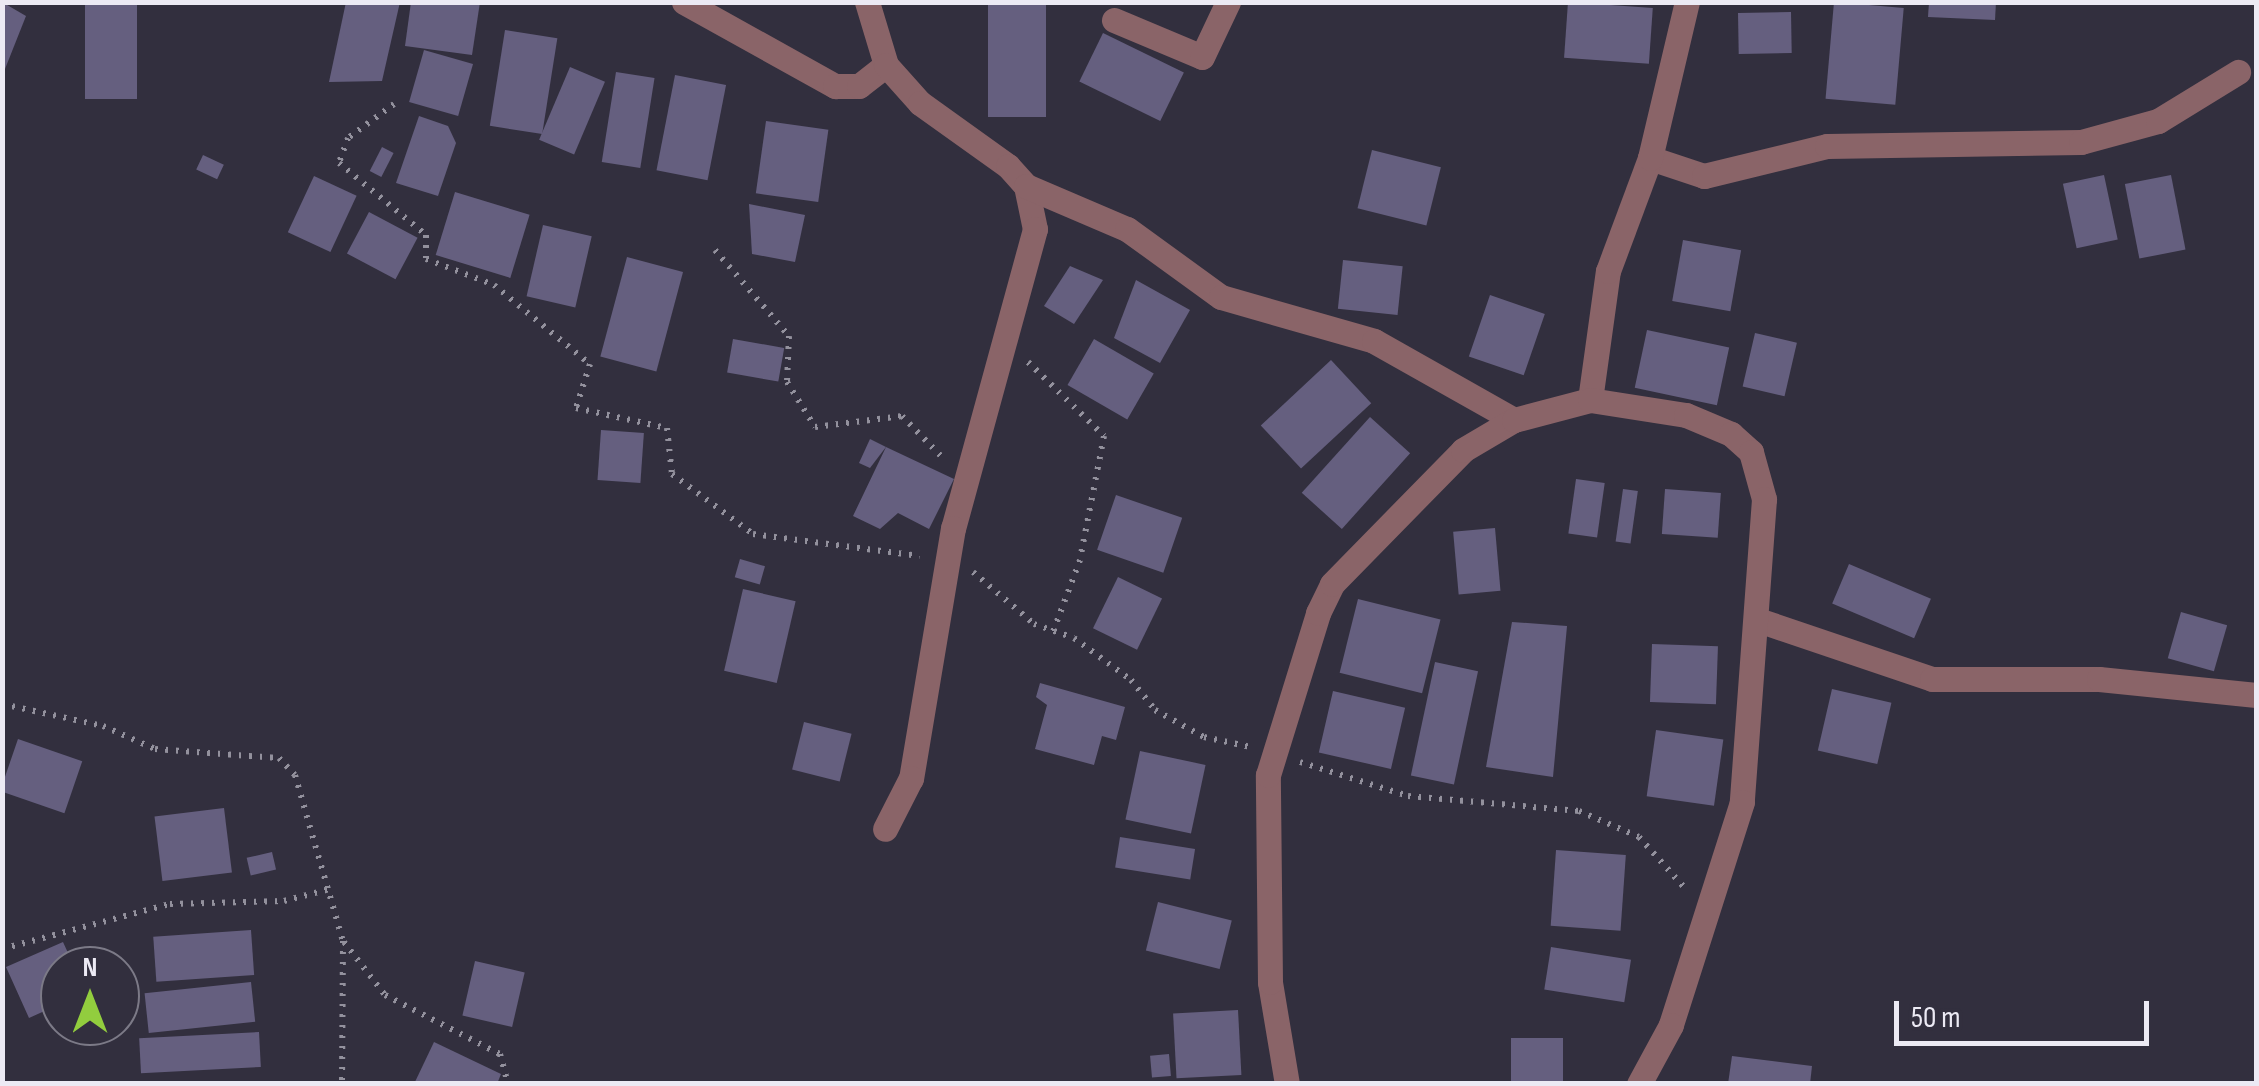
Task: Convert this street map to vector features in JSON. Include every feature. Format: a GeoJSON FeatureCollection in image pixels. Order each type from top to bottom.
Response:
{"type":"FeatureCollection","features":[{"type":"Feature","properties":{"kind":"street"},"geometry":{"type":"LineString","coordinates":[[684,2],[835,86],[859,86],[886,65]]}},
{"type":"Feature","properties":{"kind":"street"},"geometry":{"type":"LineString","coordinates":[[867,2],[886,65],[1026,186],[1127,230],[1221,297],[1374,342],[1514,420]]}},
{"type":"Feature","properties":{"kind":"street"},"geometry":{"type":"LineString","coordinates":[[1114,20],[1202,58],[1228,2]]}},
{"type":"Feature","properties":{"kind":"street"},"geometry":{"type":"LineString","coordinates":[[1590,400],[1608,271],[1650,158],[1686,2]]}},
{"type":"Feature","properties":{"kind":"street"},"geometry":{"type":"LineString","coordinates":[[1650,158],[1704,176],[1827,146],[2081,142],[2158,122],[2238,72]]}},
{"type":"Feature","properties":{"kind":"street"},"geometry":{"type":"LineString","coordinates":[[885,828],[911,778],[953,528],[966,494],[999,350],[1032,258],[1026,186]]}},
{"type":"Feature","properties":{"kind":"street"},"geometry":{"type":"LineString","coordinates":[[1287,1084],[1270,982],[1266,812],[1278,750],[1332,584],[1463,450],[1514,420],[1590,400],[1710,422],[1751,452],[1764,499],[1742,802],[1676,1012],[1638,1084]]}},
{"type":"Feature","properties":{"kind":"street"},"geometry":{"type":"LineString","coordinates":[[1758,620],[1932,679],[2099,679],[2256,695]]}},
{"type":"Feature","properties":{"kind":"path"},"geometry":{"type":"LineString","coordinates":[[394,104],[348,138],[339,163],[426,234],[426,260],[494,285],[590,364],[576,408],[667,428],[672,474],[753,534],[946,561]]}},
{"type":"Feature","properties":{"kind":"path"},"geometry":{"type":"LineString","coordinates":[[716,250],[789,336],[787,382],[815,427],[902,416],[952,463],[966,494]]}},
{"type":"Feature","properties":{"kind":"path"},"geometry":{"type":"LineString","coordinates":[[999,350],[1040,367],[1104,436],[1080,560],[1052,634]]}},
{"type":"Feature","properties":{"kind":"path"},"geometry":{"type":"LineString","coordinates":[[953,528],[969,570],[1052,634],[1204,738],[1278,750],[1322,774],[1408,796],[1579,811],[1640,837],[1684,885],[1677,904]]}},
{"type":"Feature","properties":{"kind":"path"},"geometry":{"type":"LineString","coordinates":[[2,704],[103,726],[155,749],[278,758],[296,776],[343,940],[342,1084]]}},
{"type":"Feature","properties":{"kind":"path"},"geometry":{"type":"LineString","coordinates":[[2,949],[170,904],[284,901],[330,889]]}},
{"type":"Feature","properties":{"kind":"path"},"geometry":{"type":"LineString","coordinates":[[343,940],[385,996],[500,1054],[508,1084]]}},
{"type":"Feature","properties":{"kind":"building"},"geometry":{"type":"Polygon","coordinates":[[[2,2],[26,16],[3,74],[2,74],[2,2]]]}},
{"type":"Feature","properties":{"kind":"building"},"geometry":{"type":"Polygon","coordinates":[[[85,2],[137,2],[137,99],[85,99],[85,2]]]}},
{"type":"Feature","properties":{"kind":"building"},"geometry":{"type":"Polygon","coordinates":[[[346,2],[400,2],[382,81],[329,82],[346,2]]]}},
{"type":"Feature","properties":{"kind":"building"},"geometry":{"type":"Polygon","coordinates":[[[411,2],[480,2],[472,55],[405,46],[411,2]]]}},
{"type":"Feature","properties":{"kind":"building"},"geometry":{"type":"Polygon","coordinates":[[[988,2],[1046,2],[1046,117],[988,117],[988,2]]]}},
{"type":"Feature","properties":{"kind":"building"},"geometry":{"type":"Polygon","coordinates":[[[1568,2],[1653,8],[1649,64],[1564,58],[1568,2]]]}},
{"type":"Feature","properties":{"kind":"building"},"geometry":{"type":"Polygon","coordinates":[[[1834,2],[1904,8],[1895,105],[1826,99],[1834,2]]]}},
{"type":"Feature","properties":{"kind":"building"},"geometry":{"type":"Polygon","coordinates":[[[1929,2],[1996,2],[1995,20],[1928,17],[1929,2]]]}},
{"type":"Feature","properties":{"kind":"building"},"geometry":{"type":"Polygon","coordinates":[[[1791,12],[1792,53],[1739,54],[1738,13],[1791,12]]]}},
{"type":"Feature","properties":{"kind":"building"},"geometry":{"type":"Polygon","coordinates":[[[505,30],[557,38],[542,134],[490,126],[505,30]]]}},
{"type":"Feature","properties":{"kind":"building"},"geometry":{"type":"Polygon","coordinates":[[[1103,33],[1184,72],[1160,121],[1079,82],[1103,33]]]}},
{"type":"Feature","properties":{"kind":"building"},"geometry":{"type":"Polygon","coordinates":[[[424,50],[473,64],[458,116],[409,102],[424,50]]]}},
{"type":"Feature","properties":{"kind":"building"},"geometry":{"type":"Polygon","coordinates":[[[570,67],[605,82],[574,155],[539,140],[570,67]]]}},
{"type":"Feature","properties":{"kind":"building"},"geometry":{"type":"Polygon","coordinates":[[[616,72],[655,78],[640,168],[602,162],[616,72]]]}},
{"type":"Feature","properties":{"kind":"building"},"geometry":{"type":"Polygon","coordinates":[[[675,75],[726,85],[708,180],[656,170],[675,75]]]}},
{"type":"Feature","properties":{"kind":"building"},"geometry":{"type":"Polygon","coordinates":[[[419,116],[448,126],[456,143],[438,196],[396,183],[419,116]]]}},
{"type":"Feature","properties":{"kind":"building"},"geometry":{"type":"Polygon","coordinates":[[[766,121],[828,130],[818,202],[756,193],[766,121]]]}},
{"type":"Feature","properties":{"kind":"building"},"geometry":{"type":"Polygon","coordinates":[[[382,147],[394,153],[381,177],[370,171],[382,147]]]}},
{"type":"Feature","properties":{"kind":"building"},"geometry":{"type":"Polygon","coordinates":[[[1372,150],[1441,167],[1426,225],[1357,208],[1372,150]]]}},
{"type":"Feature","properties":{"kind":"building"},"geometry":{"type":"Polygon","coordinates":[[[203,155],[224,165],[217,179],[196,170],[203,155]]]}},
{"type":"Feature","properties":{"kind":"building"},"geometry":{"type":"Polygon","coordinates":[[[2104,175],[2118,240],[2077,248],[2063,184],[2104,175]]]}},
{"type":"Feature","properties":{"kind":"building"},"geometry":{"type":"Polygon","coordinates":[[[2171,175],[2186,250],[2139,259],[2125,184],[2171,175]]]}},
{"type":"Feature","properties":{"kind":"building"},"geometry":{"type":"Polygon","coordinates":[[[314,176],[357,196],[330,252],[288,232],[314,176]]]}},
{"type":"Feature","properties":{"kind":"building"},"geometry":{"type":"Polygon","coordinates":[[[455,192],[530,215],[510,278],[436,255],[455,192]]]}},
{"type":"Feature","properties":{"kind":"building"},"geometry":{"type":"Polygon","coordinates":[[[749,204],[805,215],[795,262],[752,254],[749,204]]]}},
{"type":"Feature","properties":{"kind":"building"},"geometry":{"type":"Polygon","coordinates":[[[369,212],[418,238],[395,279],[347,253],[369,212]]]}},
{"type":"Feature","properties":{"kind":"building"},"geometry":{"type":"Polygon","coordinates":[[[543,225],[592,236],[575,307],[527,296],[543,225]]]}},
{"type":"Feature","properties":{"kind":"building"},"geometry":{"type":"Polygon","coordinates":[[[1683,240],[1741,250],[1730,311],[1672,301],[1683,240]]]}},
{"type":"Feature","properties":{"kind":"building"},"geometry":{"type":"Polygon","coordinates":[[[627,257],[683,272],[656,372],[600,356],[627,257]]]}},
{"type":"Feature","properties":{"kind":"building"},"geometry":{"type":"Polygon","coordinates":[[[1343,260],[1403,266],[1398,315],[1338,309],[1343,260]]]}},
{"type":"Feature","properties":{"kind":"building"},"geometry":{"type":"Polygon","coordinates":[[[1070,266],[1103,280],[1074,324],[1044,306],[1070,266]]]}},
{"type":"Feature","properties":{"kind":"building"},"geometry":{"type":"Polygon","coordinates":[[[1136,280],[1190,310],[1160,363],[1114,338],[1136,280]]]}},
{"type":"Feature","properties":{"kind":"building"},"geometry":{"type":"Polygon","coordinates":[[[1490,295],[1545,314],[1524,375],[1469,356],[1490,295]]]}},
{"type":"Feature","properties":{"kind":"building"},"geometry":{"type":"Polygon","coordinates":[[[1647,330],[1729,347],[1717,405],[1635,388],[1647,330]]]}},
{"type":"Feature","properties":{"kind":"building"},"geometry":{"type":"Polygon","coordinates":[[[1755,333],[1797,343],[1785,396],[1743,387],[1755,333]]]}},
{"type":"Feature","properties":{"kind":"building"},"geometry":{"type":"Polygon","coordinates":[[[733,339],[784,348],[778,382],[727,372],[733,339]]]}},
{"type":"Feature","properties":{"kind":"building"},"geometry":{"type":"Polygon","coordinates":[[[1094,339],[1154,373],[1127,419],[1068,385],[1094,339]]]}},
{"type":"Feature","properties":{"kind":"building"},"geometry":{"type":"Polygon","coordinates":[[[1331,360],[1371,403],[1301,469],[1261,425],[1331,360]]]}},
{"type":"Feature","properties":{"kind":"building"},"geometry":{"type":"Polygon","coordinates":[[[1370,417],[1410,453],[1342,529],[1302,493],[1370,417]]]}},
{"type":"Feature","properties":{"kind":"building"},"geometry":{"type":"Polygon","coordinates":[[[601,430],[644,433],[640,483],[598,480],[601,430]]]}},
{"type":"Feature","properties":{"kind":"building"},"geometry":{"type":"Polygon","coordinates":[[[870,439],[886,447],[870,468],[859,463],[870,439]]]}},
{"type":"Feature","properties":{"kind":"building"},"geometry":{"type":"Polygon","coordinates":[[[886,447],[954,479],[929,529],[898,513],[880,529],[853,516],[886,447]]]}},
{"type":"Feature","properties":{"kind":"building"},"geometry":{"type":"Polygon","coordinates":[[[1576,479],[1605,483],[1597,538],[1568,533],[1576,479]]]}},
{"type":"Feature","properties":{"kind":"building"},"geometry":{"type":"Polygon","coordinates":[[[1623,489],[1638,491],[1630,544],[1616,541],[1623,489]]]}},
{"type":"Feature","properties":{"kind":"building"},"geometry":{"type":"Polygon","coordinates":[[[1665,489],[1721,493],[1718,538],[1662,534],[1665,489]]]}},
{"type":"Feature","properties":{"kind":"building"},"geometry":{"type":"Polygon","coordinates":[[[1116,495],[1182,518],[1163,573],[1097,550],[1116,495]]]}},
{"type":"Feature","properties":{"kind":"building"},"geometry":{"type":"Polygon","coordinates":[[[1495,528],[1500,591],[1459,594],[1453,532],[1495,528]]]}},
{"type":"Feature","properties":{"kind":"building"},"geometry":{"type":"Polygon","coordinates":[[[740,559],[765,566],[760,584],[735,577],[740,559]]]}},
{"type":"Feature","properties":{"kind":"building"},"geometry":{"type":"Polygon","coordinates":[[[1849,564],[1931,599],[1914,638],[1832,604],[1849,564]]]}},
{"type":"Feature","properties":{"kind":"building"},"geometry":{"type":"Polygon","coordinates":[[[1118,577],[1162,598],[1137,650],[1093,628],[1118,577]]]}},
{"type":"Feature","properties":{"kind":"building"},"geometry":{"type":"Polygon","coordinates":[[[743,589],[796,601],[777,683],[724,671],[743,589]]]}},
{"type":"Feature","properties":{"kind":"building"},"geometry":{"type":"Polygon","coordinates":[[[1358,599],[1440,620],[1422,693],[1340,673],[1358,599]]]}},
{"type":"Feature","properties":{"kind":"building"},"geometry":{"type":"Polygon","coordinates":[[[2181,612],[2227,625],[2214,671],[2168,658],[2181,612]]]}},
{"type":"Feature","properties":{"kind":"building"},"geometry":{"type":"Polygon","coordinates":[[[1512,622],[1567,626],[1553,777],[1486,767],[1512,622]]]}},
{"type":"Feature","properties":{"kind":"building"},"geometry":{"type":"Polygon","coordinates":[[[1652,644],[1718,646],[1716,704],[1650,702],[1652,644]]]}},
{"type":"Feature","properties":{"kind":"building"},"geometry":{"type":"Polygon","coordinates":[[[1435,662],[1478,671],[1454,785],[1411,775],[1435,662]]]}},
{"type":"Feature","properties":{"kind":"building"},"geometry":{"type":"Polygon","coordinates":[[[1040,683],[1125,707],[1116,740],[1102,736],[1094,765],[1035,749],[1047,705],[1036,697],[1040,683]]]}},
{"type":"Feature","properties":{"kind":"building"},"geometry":{"type":"Polygon","coordinates":[[[1832,689],[1891,703],[1877,764],[1818,750],[1832,689]]]}},
{"type":"Feature","properties":{"kind":"building"},"geometry":{"type":"Polygon","coordinates":[[[1333,691],[1405,708],[1391,769],[1319,752],[1333,691]]]}},
{"type":"Feature","properties":{"kind":"building"},"geometry":{"type":"Polygon","coordinates":[[[804,722],[852,734],[840,781],[792,770],[804,722]]]}},
{"type":"Feature","properties":{"kind":"building"},"geometry":{"type":"Polygon","coordinates":[[[1656,730],[1723,739],[1714,806],[1647,796],[1656,730]]]}},
{"type":"Feature","properties":{"kind":"building"},"geometry":{"type":"Polygon","coordinates":[[[18,739],[82,761],[64,813],[2,792],[18,739]]]}},
{"type":"Feature","properties":{"kind":"building"},"geometry":{"type":"Polygon","coordinates":[[[1140,751],[1206,765],[1191,833],[1125,819],[1140,751]]]}},
{"type":"Feature","properties":{"kind":"building"},"geometry":{"type":"Polygon","coordinates":[[[224,808],[232,873],[162,881],[155,817],[224,808]]]}},
{"type":"Feature","properties":{"kind":"building"},"geometry":{"type":"Polygon","coordinates":[[[1120,837],[1195,849],[1190,880],[1115,868],[1120,837]]]}},
{"type":"Feature","properties":{"kind":"building"},"geometry":{"type":"Polygon","coordinates":[[[1556,850],[1626,855],[1621,931],[1551,926],[1556,850]]]}},
{"type":"Feature","properties":{"kind":"building"},"geometry":{"type":"Polygon","coordinates":[[[272,852],[276,870],[251,875],[247,858],[272,852]]]}},
{"type":"Feature","properties":{"kind":"building"},"geometry":{"type":"Polygon","coordinates":[[[1158,902],[1232,920],[1220,969],[1146,951],[1158,902]]]}},
{"type":"Feature","properties":{"kind":"building"},"geometry":{"type":"Polygon","coordinates":[[[251,930],[254,975],[156,982],[153,937],[251,930]]]}},
{"type":"Feature","properties":{"kind":"building"},"geometry":{"type":"Polygon","coordinates":[[[1551,947],[1631,960],[1624,1002],[1544,989],[1551,947]]]}},
{"type":"Feature","properties":{"kind":"building"},"geometry":{"type":"Polygon","coordinates":[[[40,952],[40,1013],[29,1018],[6,967],[40,952]]]}},
{"type":"Feature","properties":{"kind":"building"},"geometry":{"type":"Polygon","coordinates":[[[475,961],[525,972],[512,1027],[462,1016],[475,961]]]}},
{"type":"Feature","properties":{"kind":"building"},"geometry":{"type":"Polygon","coordinates":[[[251,982],[255,1022],[149,1033],[145,993],[251,982]]]}},
{"type":"Feature","properties":{"kind":"building"},"geometry":{"type":"Polygon","coordinates":[[[1238,1010],[1241,1075],[1176,1078],[1173,1013],[1238,1010]]]}},
{"type":"Feature","properties":{"kind":"building"},"geometry":{"type":"Polygon","coordinates":[[[259,1032],[261,1067],[141,1073],[140,1038],[259,1032]]]}},
{"type":"Feature","properties":{"kind":"building"},"geometry":{"type":"Polygon","coordinates":[[[1511,1038],[1563,1038],[1563,1084],[1511,1084],[1511,1038]]]}},
{"type":"Feature","properties":{"kind":"building"},"geometry":{"type":"Polygon","coordinates":[[[434,1042],[501,1074],[497,1084],[414,1084],[434,1042]]]}},
{"type":"Feature","properties":{"kind":"building"},"geometry":{"type":"Polygon","coordinates":[[[1169,1054],[1171,1076],[1152,1078],[1150,1056],[1169,1054]]]}},
{"type":"Feature","properties":{"kind":"building"},"geometry":{"type":"Polygon","coordinates":[[[1732,1056],[1812,1066],[1810,1084],[1728,1084],[1732,1056]]]}}]}
